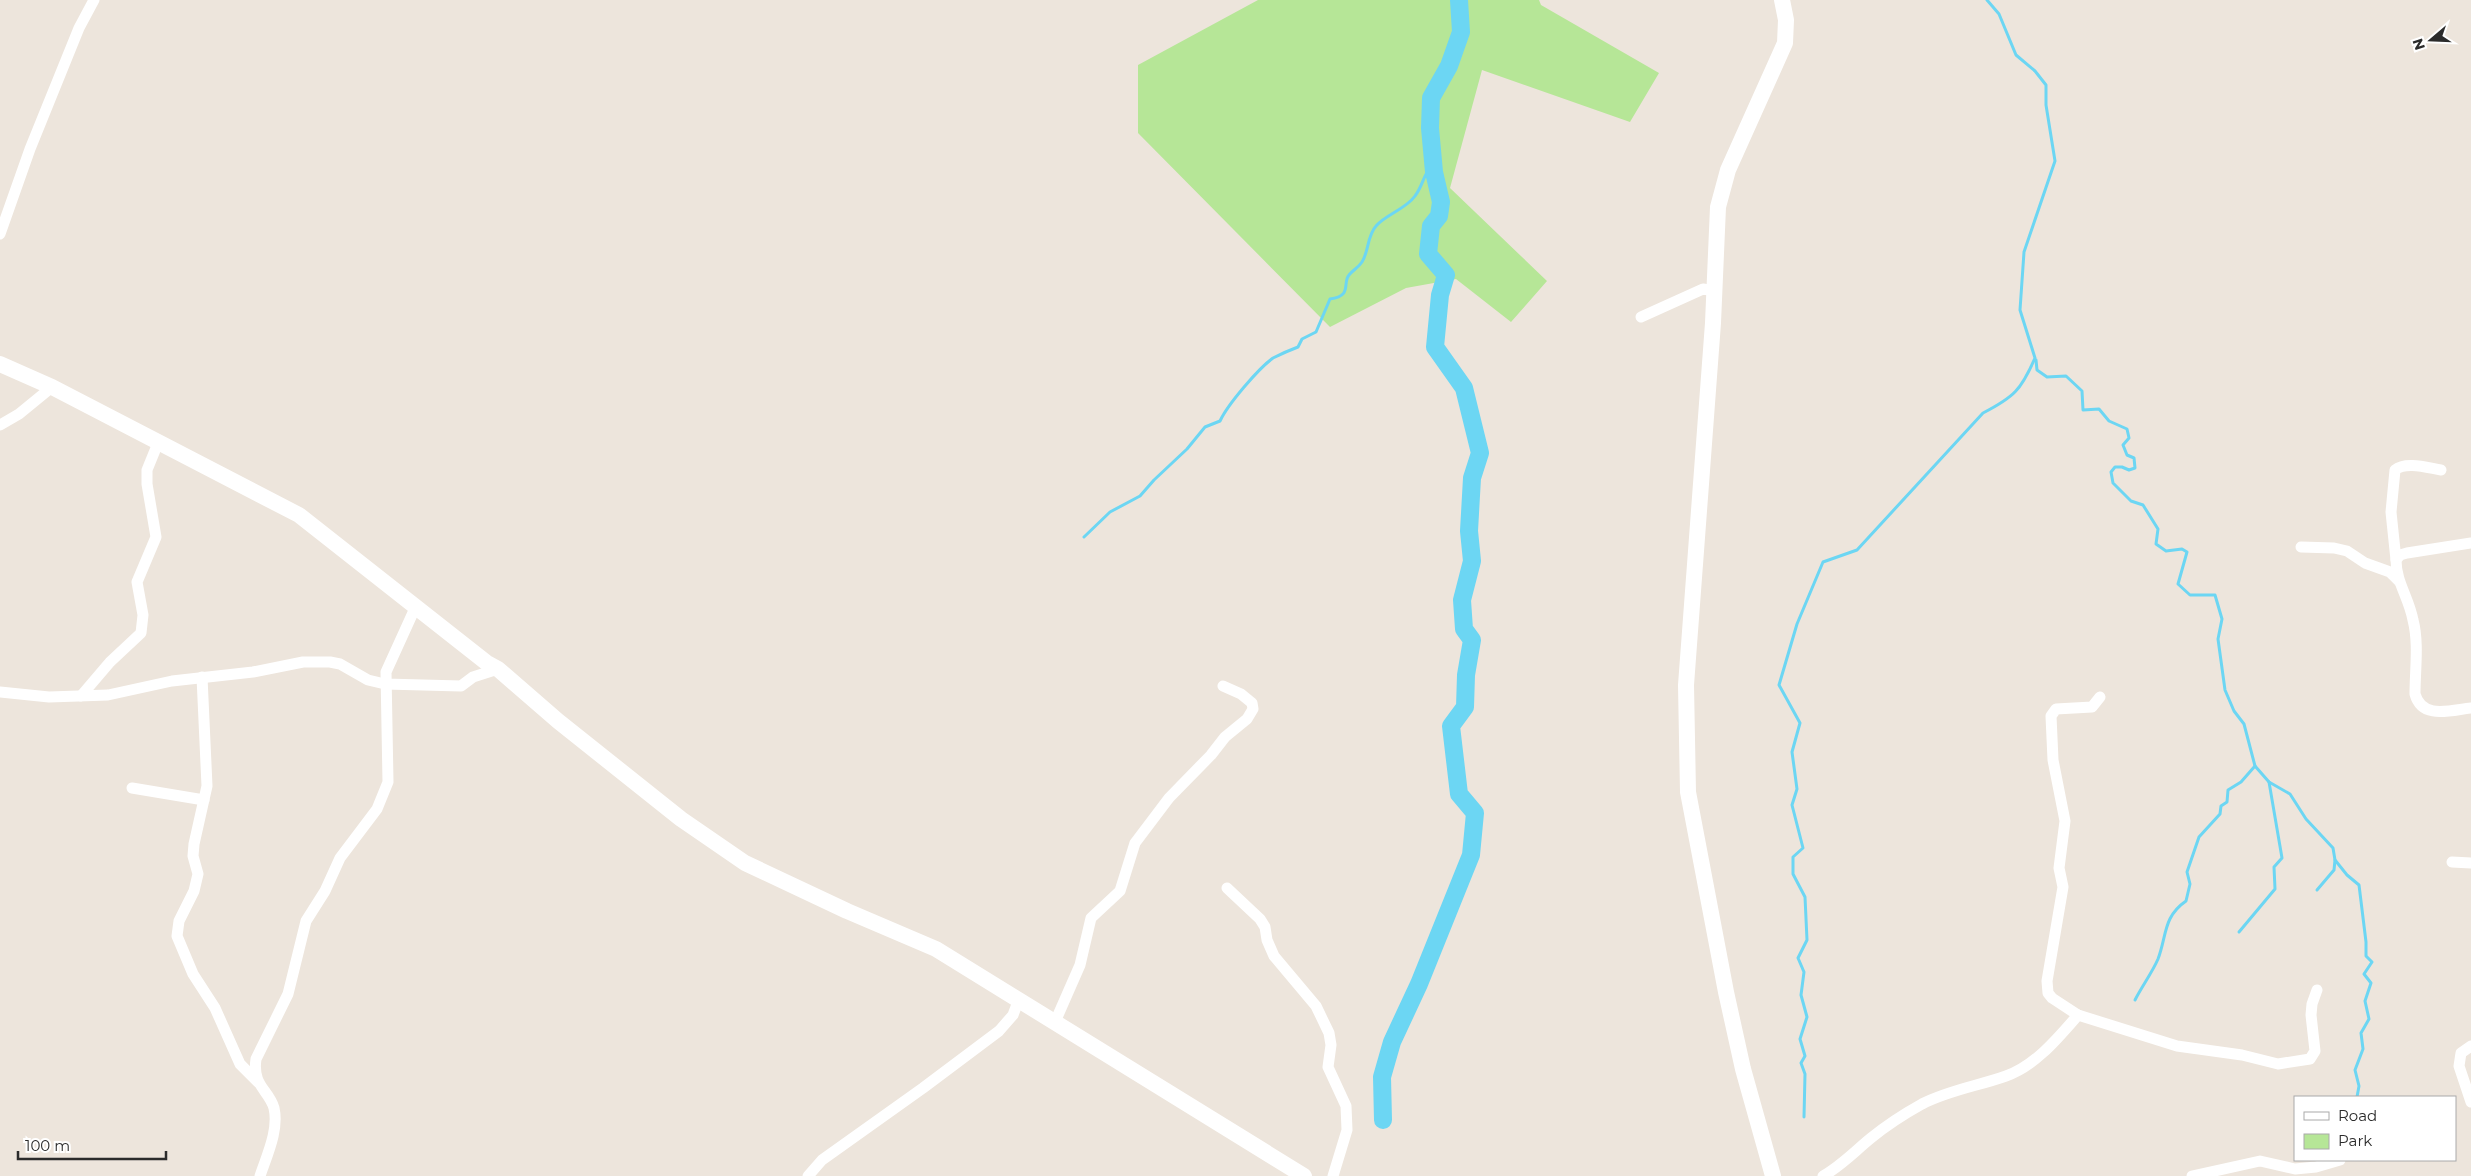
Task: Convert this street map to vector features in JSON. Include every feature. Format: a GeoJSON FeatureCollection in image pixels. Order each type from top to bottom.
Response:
{"type":"FeatureCollection","features":[{"type":"Feature","properties":{"kind":"street"},"geometry":{"type":"LineString","coordinates":[[0,234],[30,149],[79,28],[94,0]]}},
{"type":"Feature","properties":{"kind":"street"},"geometry":{"type":"LineString","coordinates":[[1773,1176],[1743,1069],[1713,926],[1688,792],[1686,685],[1715,291],[1718,207],[1728,170],[1785,43],[1786,20],[1782,0]]}},
{"type":"Feature","properties":{"kind":"street"},"geometry":{"type":"LineString","coordinates":[[1641,317],[1703,290],[1715,291]]}},
{"type":"Feature","properties":{"kind":"street"},"geometry":{"type":"LineString","coordinates":[[0,364],[52,387],[299,515],[472,652],[498,669],[558,721],[681,818],[744,863],[847,911],[936,948],[1304,1176]]}},
{"type":"Feature","properties":{"kind":"street"},"geometry":{"type":"LineString","coordinates":[[0,425],[19,414],[52,387]]}},
{"type":"Feature","properties":{"kind":"street"},"geometry":{"type":"LineString","coordinates":[[81,696],[127,645],[141,633],[143,615],[137,582],[156,537],[147,484],[147,470],[158,443]]}},
{"type":"Feature","properties":{"kind":"street"},"geometry":{"type":"LineString","coordinates":[[2441,470],[2412,466],[2395,470],[2391,512],[2396,560],[2399,581],[2409,606],[2414,626],[2415,694],[2418,702],[2422,708],[2430,711],[2471,708]]}},
{"type":"Feature","properties":{"kind":"street"},"geometry":{"type":"LineString","coordinates":[[2396,560],[2400,555],[2407,553],[2471,543]]}},
{"type":"Feature","properties":{"kind":"street"},"geometry":{"type":"LineString","coordinates":[[2301,547],[2334,548],[2347,551],[2365,563],[2390,572],[2399,581]]}},
{"type":"Feature","properties":{"kind":"street"},"geometry":{"type":"LineString","coordinates":[[259,1084],[255,1067],[256,1059],[288,994],[306,921],[325,891],[340,858],[377,808],[388,782],[385,684],[389,661],[416,606]]}},
{"type":"Feature","properties":{"kind":"street"},"geometry":{"type":"LineString","coordinates":[[0,692],[49,697],[116,694],[202,677],[253,672],[303,662],[340,664],[368,680],[385,684],[461,686],[473,677],[498,669]]}},
{"type":"Feature","properties":{"kind":"street"},"geometry":{"type":"LineString","coordinates":[[202,677],[207,786],[193,856],[198,874],[194,891],[180,921],[176,936],[193,974],[215,1008],[240,1064],[259,1084],[273,1106],[276,1120],[260,1176]]}},
{"type":"Feature","properties":{"kind":"street"},"geometry":{"type":"LineString","coordinates":[[1055,1022],[1080,965],[1091,918],[1120,891],[1135,843],[1169,798],[1211,756],[1225,737],[1247,720],[1252,709],[1252,702],[1222,686]]}},
{"type":"Feature","properties":{"kind":"street"},"geometry":{"type":"LineString","coordinates":[[2100,697],[2092,707],[2056,708],[2051,716],[2054,765],[2065,821],[2060,868],[2062,887],[2046,987],[2052,998],[2078,1015],[2176,1046],[2242,1055],[2278,1064],[2303,1060],[2313,1056],[2314,1030],[2312,1009],[2317,990]]}},
{"type":"Feature","properties":{"kind":"street"},"geometry":{"type":"LineString","coordinates":[[132,788],[204,800]]}},
{"type":"Feature","properties":{"kind":"street"},"geometry":{"type":"LineString","coordinates":[[2452,862],[2471,863]]}},
{"type":"Feature","properties":{"kind":"street"},"geometry":{"type":"LineString","coordinates":[[1227,888],[1265,927],[1267,940],[1274,956],[1316,1006],[1329,1033],[1331,1045],[1328,1067],[1346,1106],[1347,1130],[1333,1176]]}},
{"type":"Feature","properties":{"kind":"street"},"geometry":{"type":"LineString","coordinates":[[808,1176],[822,1160],[999,1031],[1013,1015],[1019,999]]}},
{"type":"Feature","properties":{"kind":"street"},"geometry":{"type":"LineString","coordinates":[[1823,1176],[1835,1169],[1883,1128],[1923,1104],[1955,1090],[2006,1076],[2019,1070],[2034,1060],[2078,1015]]}},
{"type":"Feature","properties":{"kind":"street"},"geometry":{"type":"LineString","coordinates":[[2471,1046],[2461,1053],[2459,1066],[2471,1102]]}},
{"type":"Feature","properties":{"kind":"street"},"geometry":{"type":"LineString","coordinates":[[2192,1176],[2260,1161],[2295,1169],[2316,1167],[2337,1161]]}},
{"type":"Feature","properties":{"kind":"green space"},"geometry":{"type":"Polygon","coordinates":[[[1258,0],[1539,0],[1541,5],[1659,73],[1630,122],[1482,70],[1450,188],[1547,281],[1511,322],[1456,279],[1406,288],[1330,327],[1138,133],[1138,65],[1258,0]]]}},
{"type":"Feature","properties":{"kind":"waterway"},"geometry":{"type":"LineString","coordinates":[[1383,1120],[1382,1077],[1392,1042],[1419,984],[1471,855],[1475,813],[1459,794],[1451,726],[1465,707],[1466,675],[1472,640],[1464,629],[1462,600],[1472,561],[1469,531],[1472,478],[1480,453],[1464,388],[1435,347],[1440,295],[1446,275],[1428,254],[1431,226],[1439,216],[1441,202],[1434,172],[1430,128],[1431,98],[1449,66],[1461,32],[1459,0]]}},
{"type":"Feature","properties":{"kind":"waterway"},"geometry":{"type":"LineString","coordinates":[[1804,1117],[1805,1074],[1801,1063],[1805,1056],[1800,1039],[1807,1017],[1801,995],[1804,972],[1798,958],[1807,940],[1805,897],[1793,874],[1793,857],[1803,848],[1792,805],[1797,789],[1792,752],[1800,723],[1779,685],[1797,624],[1823,562],[1857,550],[1983,413],[2015,392],[2021,385],[2035,358],[2020,310],[2024,252],[2055,161],[2046,105],[2046,85],[2035,71],[2016,55],[1999,14],[1987,0]]}},
{"type":"Feature","properties":{"kind":"waterway"},"geometry":{"type":"LineString","coordinates":[[1084,537],[1110,512],[1140,496],[1187,449],[1205,427],[1220,421],[1236,396],[1267,363],[1273,358],[1298,347],[1302,339],[1316,332],[1330,299],[1342,295],[1346,289],[1347,278],[1362,262],[1373,230],[1385,218],[1411,201],[1433,164]]}},
{"type":"Feature","properties":{"kind":"waterway"},"geometry":{"type":"LineString","coordinates":[[2036,360],[2037,370],[2047,377],[2066,376],[2082,391],[2083,410],[2099,409],[2109,421],[2127,429],[2129,438],[2123,445],[2127,455],[2134,458],[2135,468],[2129,470],[2115,467],[2111,472],[2113,483],[2131,501],[2143,505],[2158,529],[2156,544],[2166,551],[2182,549],[2187,552],[2178,584],[2190,595],[2215,595],[2222,619],[2218,639],[2225,690],[2234,711],[2244,724],[2255,766],[2269,782],[2290,794],[2306,819],[2333,848],[2335,860],[2347,875],[2359,885],[2366,956],[2372,962],[2364,974],[2371,983],[2365,1001],[2369,1019],[2361,1033],[2363,1049],[2355,1070],[2359,1086],[2357,1096]]}},
{"type":"Feature","properties":{"kind":"waterway"},"geometry":{"type":"LineString","coordinates":[[2135,1000],[2158,959],[2169,920],[2173,913],[2186,901],[2190,884],[2187,872],[2199,837],[2220,814],[2221,806],[2227,802],[2228,790],[2241,782],[2255,766]]}},
{"type":"Feature","properties":{"kind":"waterway"},"geometry":{"type":"LineString","coordinates":[[2239,932],[2275,889],[2274,867],[2282,858],[2269,782]]}},
{"type":"Feature","properties":{"kind":"waterway"},"geometry":{"type":"LineString","coordinates":[[2317,890],[2334,870],[2335,860]]}}]}
